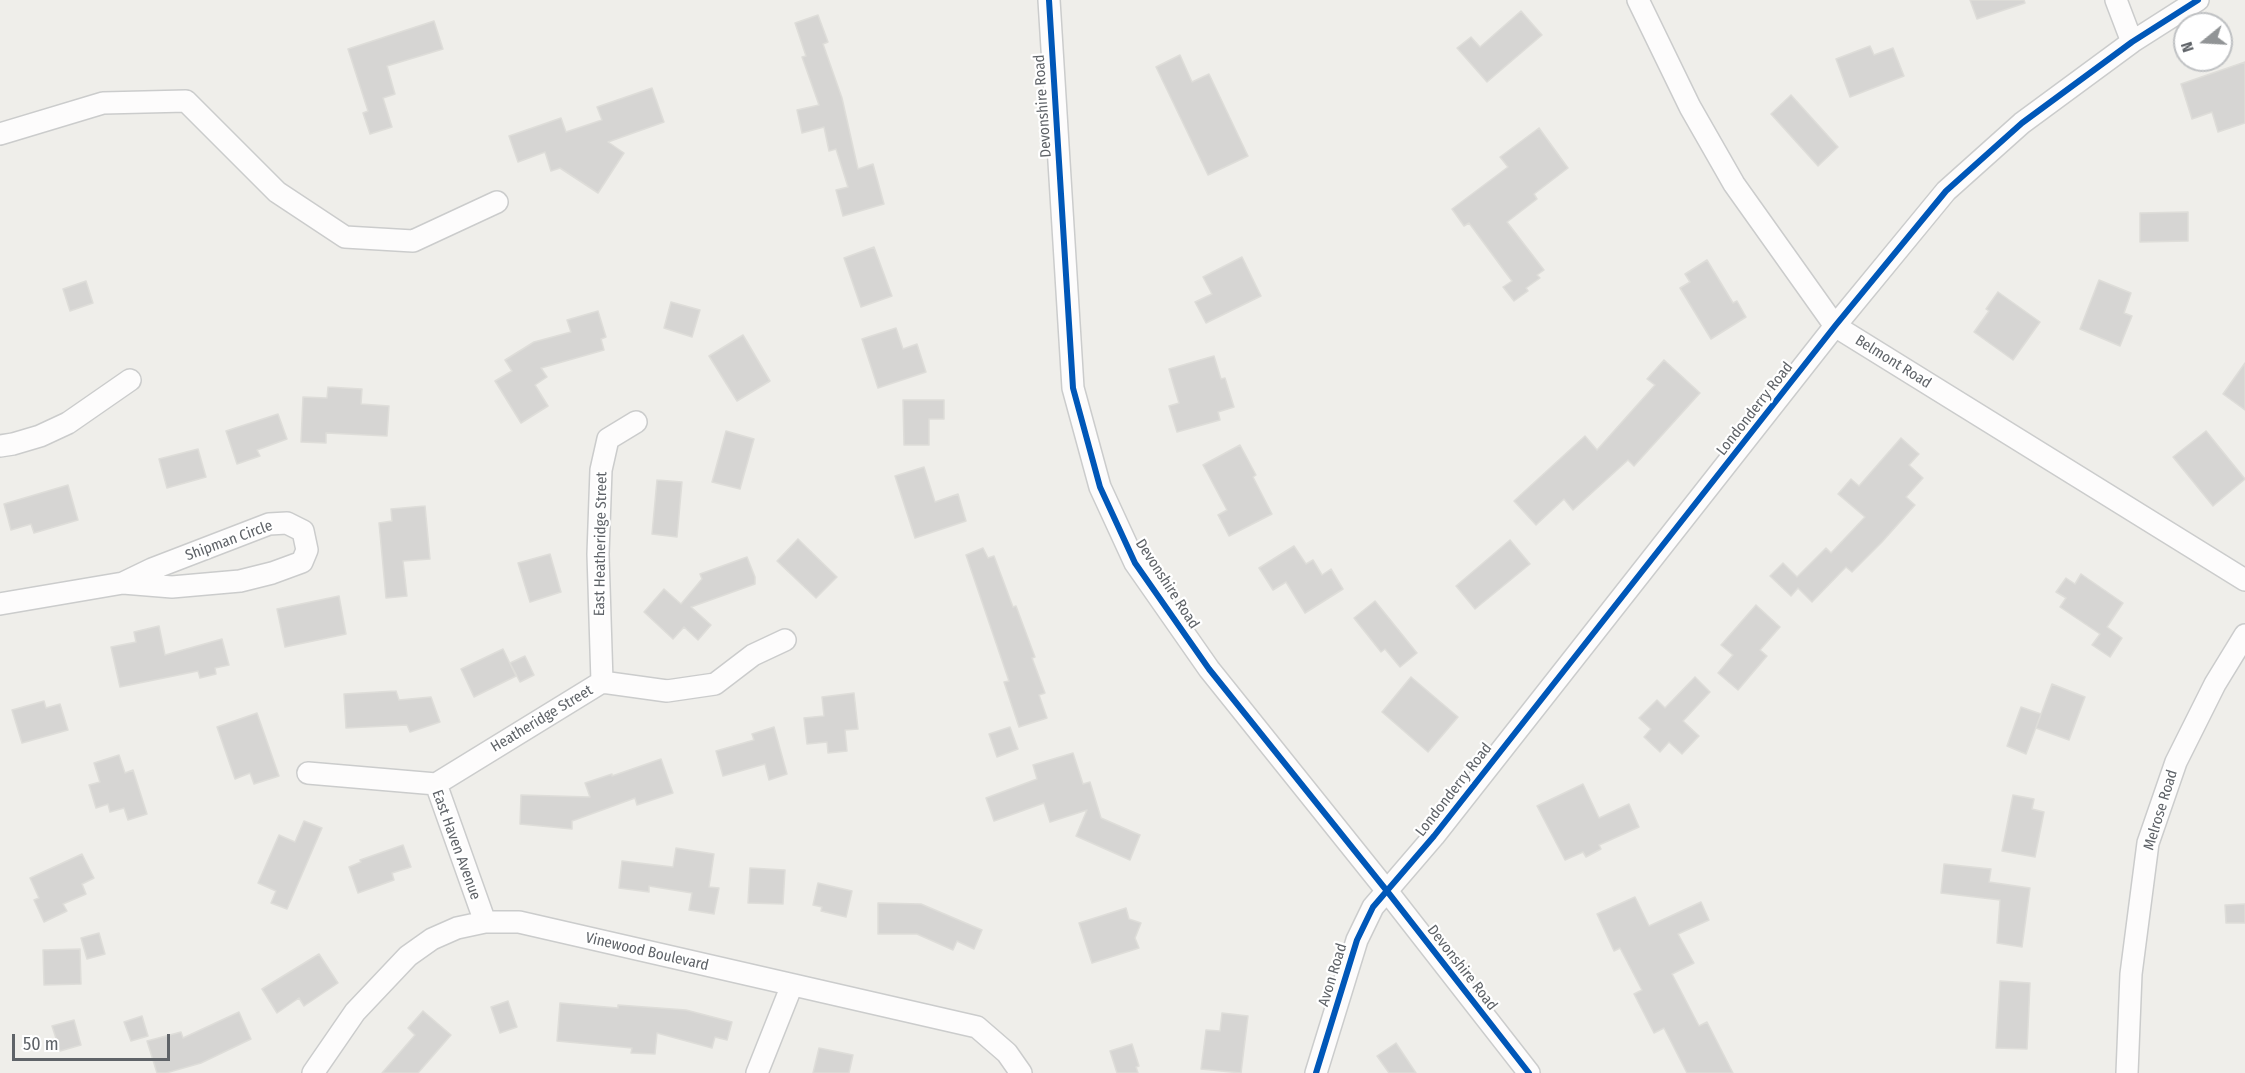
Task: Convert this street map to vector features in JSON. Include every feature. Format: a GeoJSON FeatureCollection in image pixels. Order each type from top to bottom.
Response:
{"type":"FeatureCollection","features":[{"type":"Feature","properties":{"kind":"street","name":"Devonshire Road"},"geometry":{"type":"LineString","coordinates":[[1049,0],[1073,388],[1100,487],[1135,563],[1209,669],[1529,1073]]}},
{"type":"Feature","properties":{"kind":"street","name":"Belmont Road"},"geometry":{"type":"LineString","coordinates":[[1638,0],[1690,107],[1734,184],[1835,326],[2245,580]]}},
{"type":"Feature","properties":{"kind":"street"},"geometry":{"type":"LineString","coordinates":[[2116,0],[2132,42]]}},
{"type":"Feature","properties":{"kind":"street","name":"Londonderry Road"},"geometry":{"type":"LineString","coordinates":[[1387,891],[1434,836],[1835,326],[1946,191],[2022,123],[2132,42],[2198,0]]}},
{"type":"Feature","properties":{"kind":"street"},"geometry":{"type":"LineString","coordinates":[[0,134],[103,103],[186,101],[278,192],[345,237],[413,241],[497,202]]}},
{"type":"Feature","properties":{"kind":"street"},"geometry":{"type":"LineString","coordinates":[[0,446],[40,436],[68,423],[130,380]]}},
{"type":"Feature","properties":{"kind":"street","name":"East Heatheridge Street"},"geometry":{"type":"LineString","coordinates":[[602,682],[598,554],[601,470],[608,439],[636,422]]}},
{"type":"Feature","properties":{"kind":"street","name":"Shipman Circle"},"geometry":{"type":"LineString","coordinates":[[0,604],[123,583],[172,587],[240,581],[302,562],[307,550],[303,531],[287,523],[269,524],[152,569],[123,583]]}},
{"type":"Feature","properties":{"kind":"street","name":"Melrose Road"},"geometry":{"type":"LineString","coordinates":[[2127,1073],[2131,974],[2148,843],[2176,762],[2215,684],[2245,635]]}},
{"type":"Feature","properties":{"kind":"street","name":"Heatheridge Street"},"geometry":{"type":"LineString","coordinates":[[436,784],[602,682],[667,691],[715,684],[753,655],[785,640]]}},
{"type":"Feature","properties":{"kind":"street","name":"East Haven Avenue"},"geometry":{"type":"LineString","coordinates":[[308,773],[436,784],[484,922]]}},
{"type":"Feature","properties":{"kind":"street","name":"Avon Road"},"geometry":{"type":"LineString","coordinates":[[1316,1073],[1357,940],[1373,907],[1387,891]]}},
{"type":"Feature","properties":{"kind":"street","name":"Vinewood Boulevard"},"geometry":{"type":"LineString","coordinates":[[316,1072],[356,1012],[408,956],[432,939],[457,928],[484,922],[519,922],[977,1027],[1007,1053],[1021,1073]]}},
{"type":"Feature","properties":{"kind":"street"},"geometry":{"type":"LineString","coordinates":[[756,1073],[792,986]]}},
{"type":"Feature","properties":{"kind":"building"},"geometry":{"type":"Polygon","coordinates":[[[1970,0],[2024,0],[2025,3],[1977,19],[1970,0]]]}},
{"type":"Feature","properties":{"kind":"building"},"geometry":{"type":"Polygon","coordinates":[[[1521,11],[1542,35],[1487,82],[1457,48],[1471,37],[1480,47],[1521,11]]]}},
{"type":"Feature","properties":{"kind":"building"},"geometry":{"type":"Polygon","coordinates":[[[818,15],[828,42],[823,44],[842,98],[858,169],[873,164],[884,204],[843,216],[836,190],[848,187],[836,149],[829,151],[824,127],[802,133],[797,110],[819,105],[802,57],[806,56],[795,23],[818,15]]]}},
{"type":"Feature","properties":{"kind":"building"},"geometry":{"type":"Polygon","coordinates":[[[434,21],[443,49],[387,66],[395,94],[383,98],[392,127],[370,134],[363,113],[368,111],[348,49],[434,21]]]}},
{"type":"Feature","properties":{"kind":"building"},"geometry":{"type":"Polygon","coordinates":[[[1870,46],[1874,55],[1893,48],[1904,76],[1850,97],[1836,59],[1870,46]]]}},
{"type":"Feature","properties":{"kind":"building"},"geometry":{"type":"Polygon","coordinates":[[[1180,55],[1192,82],[1209,74],[1248,156],[1208,175],[1156,67],[1180,55]]]}},
{"type":"Feature","properties":{"kind":"building"},"geometry":{"type":"Polygon","coordinates":[[[2245,62],[2245,123],[2218,132],[2212,112],[2192,119],[2181,84],[2216,72],[2233,72],[2233,66],[2245,62]]]}},
{"type":"Feature","properties":{"kind":"building"},"geometry":{"type":"Polygon","coordinates":[[[652,88],[664,122],[608,142],[624,153],[598,193],[560,168],[551,171],[545,152],[518,162],[509,136],[561,118],[566,132],[602,120],[597,107],[652,88]]]}},
{"type":"Feature","properties":{"kind":"building"},"geometry":{"type":"Polygon","coordinates":[[[1791,95],[1838,147],[1818,166],[1771,114],[1791,95]]]}},
{"type":"Feature","properties":{"kind":"building"},"geometry":{"type":"Polygon","coordinates":[[[1539,128],[1568,168],[1534,194],[1537,199],[1507,222],[1544,270],[1537,275],[1540,278],[1526,288],[1528,291],[1514,301],[1503,287],[1512,281],[1469,223],[1464,226],[1452,209],[1508,167],[1500,157],[1539,128]]]}},
{"type":"Feature","properties":{"kind":"building"},"geometry":{"type":"Polygon","coordinates":[[[2188,212],[2188,241],[2140,242],[2140,213],[2188,212]]]}},
{"type":"Feature","properties":{"kind":"building"},"geometry":{"type":"Polygon","coordinates":[[[874,247],[892,296],[861,307],[844,258],[874,247]]]}},
{"type":"Feature","properties":{"kind":"building"},"geometry":{"type":"Polygon","coordinates":[[[1242,257],[1261,296],[1206,323],[1195,302],[1212,294],[1203,277],[1242,257]]]}},
{"type":"Feature","properties":{"kind":"building"},"geometry":{"type":"Polygon","coordinates":[[[1707,260],[1733,303],[1737,301],[1746,317],[1711,339],[1680,288],[1690,282],[1685,274],[1707,260]]]}},
{"type":"Feature","properties":{"kind":"building"},"geometry":{"type":"Polygon","coordinates":[[[2099,280],[2131,293],[2124,313],[2132,316],[2120,346],[2080,329],[2099,280]]]}},
{"type":"Feature","properties":{"kind":"building"},"geometry":{"type":"Polygon","coordinates":[[[86,281],[93,303],[70,311],[63,289],[86,281]]]}},
{"type":"Feature","properties":{"kind":"building"},"geometry":{"type":"Polygon","coordinates":[[[1998,292],[2040,322],[2013,360],[1974,332],[1989,311],[1986,309],[1998,292]]]}},
{"type":"Feature","properties":{"kind":"building"},"geometry":{"type":"Polygon","coordinates":[[[671,302],[700,310],[692,337],[664,328],[671,302]]]}},
{"type":"Feature","properties":{"kind":"building"},"geometry":{"type":"Polygon","coordinates":[[[598,311],[606,337],[601,339],[604,350],[541,368],[547,377],[535,385],[548,406],[521,423],[495,381],[512,371],[505,360],[534,342],[571,332],[567,320],[598,311]]]}},
{"type":"Feature","properties":{"kind":"building"},"geometry":{"type":"Polygon","coordinates":[[[896,328],[903,349],[917,344],[926,372],[878,388],[862,339],[896,328]]]}},
{"type":"Feature","properties":{"kind":"building"},"geometry":{"type":"Polygon","coordinates":[[[743,335],[770,381],[737,401],[709,356],[743,335]]]}},
{"type":"Feature","properties":{"kind":"building"},"geometry":{"type":"Polygon","coordinates":[[[1214,356],[1221,379],[1225,378],[1234,407],[1218,412],[1220,420],[1177,432],[1169,406],[1179,403],[1169,369],[1214,356]]]}},
{"type":"Feature","properties":{"kind":"building"},"geometry":{"type":"Polygon","coordinates":[[[1664,360],[1700,393],[1634,466],[1628,460],[1573,510],[1564,499],[1536,525],[1514,501],[1585,436],[1597,450],[1655,385],[1647,379],[1664,360]]]}},
{"type":"Feature","properties":{"kind":"building"},"geometry":{"type":"Polygon","coordinates":[[[2245,363],[2245,410],[2223,394],[2245,363]]]}},
{"type":"Feature","properties":{"kind":"building"},"geometry":{"type":"Polygon","coordinates":[[[328,387],[362,389],[361,404],[389,406],[387,436],[326,433],[326,443],[301,442],[303,397],[327,398],[328,387]]]}},
{"type":"Feature","properties":{"kind":"building"},"geometry":{"type":"Polygon","coordinates":[[[903,400],[944,400],[944,419],[929,419],[929,445],[904,445],[903,400]]]}},
{"type":"Feature","properties":{"kind":"building"},"geometry":{"type":"Polygon","coordinates":[[[278,414],[287,439],[257,450],[260,456],[237,464],[226,431],[278,414]]]}},
{"type":"Feature","properties":{"kind":"building"},"geometry":{"type":"Polygon","coordinates":[[[726,431],[754,439],[740,489],[712,482],[726,431]]]}},
{"type":"Feature","properties":{"kind":"building"},"geometry":{"type":"Polygon","coordinates":[[[2206,431],[2245,479],[2213,506],[2173,457],[2206,431]]]}},
{"type":"Feature","properties":{"kind":"building"},"geometry":{"type":"Polygon","coordinates":[[[1901,438],[1919,454],[1909,465],[1923,478],[1906,497],[1915,505],[1852,572],[1846,567],[1812,602],[1798,588],[1791,596],[1770,576],[1783,563],[1797,577],[1826,548],[1831,553],[1865,517],[1838,494],[1851,479],[1859,486],[1901,438]]]}},
{"type":"Feature","properties":{"kind":"building"},"geometry":{"type":"Polygon","coordinates":[[[1240,445],[1256,475],[1253,477],[1272,514],[1229,536],[1218,515],[1227,510],[1203,465],[1240,445]]]}},
{"type":"Feature","properties":{"kind":"building"},"geometry":{"type":"Polygon","coordinates":[[[198,449],[206,477],[167,488],[159,459],[198,449]]]}},
{"type":"Feature","properties":{"kind":"building"},"geometry":{"type":"Polygon","coordinates":[[[924,467],[935,502],[958,494],[966,521],[915,538],[895,476],[924,467]]]}},
{"type":"Feature","properties":{"kind":"building"},"geometry":{"type":"Polygon","coordinates":[[[657,480],[682,482],[677,537],[652,534],[657,480]]]}},
{"type":"Feature","properties":{"kind":"building"},"geometry":{"type":"Polygon","coordinates":[[[68,485],[78,520],[34,533],[31,524],[11,530],[4,504],[68,485]]]}},
{"type":"Feature","properties":{"kind":"building"},"geometry":{"type":"Polygon","coordinates":[[[425,506],[430,559],[403,561],[407,596],[386,598],[379,523],[392,521],[391,509],[425,506]]]}},
{"type":"Feature","properties":{"kind":"building"},"geometry":{"type":"Polygon","coordinates":[[[798,539],[837,577],[816,598],[777,561],[798,539]]]}},
{"type":"Feature","properties":{"kind":"building"},"geometry":{"type":"Polygon","coordinates":[[[1510,540],[1530,564],[1475,609],[1456,586],[1510,540]]]}},
{"type":"Feature","properties":{"kind":"building"},"geometry":{"type":"Polygon","coordinates":[[[1294,546],[1306,564],[1313,560],[1322,575],[1331,569],[1343,589],[1305,613],[1286,582],[1273,590],[1259,568],[1294,546]]]}},
{"type":"Feature","properties":{"kind":"building"},"geometry":{"type":"Polygon","coordinates":[[[983,548],[988,558],[994,556],[1013,607],[1016,606],[1035,657],[1032,658],[1045,693],[1039,695],[1047,718],[1019,727],[1004,682],[1009,681],[966,555],[983,548]]]}},
{"type":"Feature","properties":{"kind":"building"},"geometry":{"type":"Polygon","coordinates":[[[550,554],[561,592],[530,602],[518,563],[550,554]]]}},
{"type":"Feature","properties":{"kind":"building"},"geometry":{"type":"Polygon","coordinates":[[[747,557],[755,577],[755,584],[691,607],[711,625],[698,640],[684,627],[673,639],[644,612],[664,589],[681,604],[702,579],[700,574],[747,557]]]}},
{"type":"Feature","properties":{"kind":"building"},"geometry":{"type":"Polygon","coordinates":[[[2081,574],[2123,603],[2107,627],[2122,638],[2110,657],[2092,645],[2100,634],[2060,607],[2066,598],[2056,592],[2066,578],[2075,584],[2081,574]]]}},
{"type":"Feature","properties":{"kind":"building"},"geometry":{"type":"Polygon","coordinates":[[[339,596],[346,634],[285,647],[277,609],[339,596]]]}},
{"type":"Feature","properties":{"kind":"building"},"geometry":{"type":"Polygon","coordinates":[[[1375,601],[1417,653],[1400,667],[1385,649],[1381,652],[1354,618],[1375,601]]]}},
{"type":"Feature","properties":{"kind":"building"},"geometry":{"type":"Polygon","coordinates":[[[1756,605],[1780,627],[1760,650],[1767,656],[1738,690],[1718,673],[1733,655],[1721,645],[1756,605]]]}},
{"type":"Feature","properties":{"kind":"building"},"geometry":{"type":"Polygon","coordinates":[[[159,626],[165,655],[222,639],[229,665],[215,668],[216,674],[200,678],[198,671],[120,687],[111,647],[136,642],[134,632],[159,626]]]}},
{"type":"Feature","properties":{"kind":"building"},"geometry":{"type":"Polygon","coordinates":[[[503,649],[516,676],[474,697],[461,669],[503,649]]]}},
{"type":"Feature","properties":{"kind":"building"},"geometry":{"type":"Polygon","coordinates":[[[525,656],[534,675],[520,682],[510,663],[525,656]]]}},
{"type":"Feature","properties":{"kind":"building"},"geometry":{"type":"Polygon","coordinates":[[[1411,677],[1458,717],[1428,752],[1382,712],[1411,677]]]}},
{"type":"Feature","properties":{"kind":"building"},"geometry":{"type":"Polygon","coordinates":[[[1695,677],[1710,692],[1683,721],[1699,736],[1682,754],[1669,742],[1660,752],[1644,737],[1651,729],[1639,718],[1657,700],[1665,708],[1695,677]]]}},
{"type":"Feature","properties":{"kind":"building"},"geometry":{"type":"Polygon","coordinates":[[[2052,684],[2085,697],[2069,740],[2036,728],[2052,684]]]}},
{"type":"Feature","properties":{"kind":"building"},"geometry":{"type":"Polygon","coordinates":[[[396,691],[399,700],[431,697],[440,722],[410,732],[407,725],[346,728],[344,694],[396,691]]]}},
{"type":"Feature","properties":{"kind":"building"},"geometry":{"type":"Polygon","coordinates":[[[854,693],[858,729],[845,730],[847,751],[828,753],[827,742],[807,744],[804,718],[824,716],[822,697],[854,693]]]}},
{"type":"Feature","properties":{"kind":"building"},"geometry":{"type":"Polygon","coordinates":[[[44,701],[46,708],[60,704],[68,730],[22,743],[12,710],[44,701]]]}},
{"type":"Feature","properties":{"kind":"building"},"geometry":{"type":"Polygon","coordinates":[[[2021,707],[2041,714],[2026,754],[2007,746],[2021,707]]]}},
{"type":"Feature","properties":{"kind":"building"},"geometry":{"type":"Polygon","coordinates":[[[257,713],[279,776],[254,784],[250,773],[235,779],[217,727],[257,713]]]}},
{"type":"Feature","properties":{"kind":"building"},"geometry":{"type":"Polygon","coordinates":[[[774,727],[787,774],[769,780],[765,764],[723,776],[716,751],[754,740],[752,734],[774,727]]]}},
{"type":"Feature","properties":{"kind":"building"},"geometry":{"type":"Polygon","coordinates":[[[1010,727],[1018,749],[997,757],[989,734],[1010,727]]]}},
{"type":"Feature","properties":{"kind":"building"},"geometry":{"type":"Polygon","coordinates":[[[1073,753],[1083,784],[1090,782],[1101,818],[1140,835],[1130,860],[1076,836],[1087,810],[1050,822],[1044,803],[994,821],[986,798],[1037,779],[1033,765],[1073,753]]]}},
{"type":"Feature","properties":{"kind":"building"},"geometry":{"type":"Polygon","coordinates":[[[119,755],[125,773],[133,770],[147,814],[128,820],[124,808],[110,812],[108,804],[96,808],[89,785],[100,782],[94,763],[119,755]]]}},
{"type":"Feature","properties":{"kind":"building"},"geometry":{"type":"Polygon","coordinates":[[[661,759],[673,793],[637,805],[635,798],[572,821],[572,829],[520,824],[521,795],[590,797],[585,783],[661,759]]]}},
{"type":"Feature","properties":{"kind":"building"},"geometry":{"type":"Polygon","coordinates":[[[1583,784],[1599,818],[1629,804],[1639,827],[1599,845],[1601,849],[1586,857],[1583,852],[1565,860],[1537,806],[1583,784]]]}},
{"type":"Feature","properties":{"kind":"building"},"geometry":{"type":"Polygon","coordinates":[[[2013,795],[2034,799],[2032,809],[2044,812],[2035,857],[2002,851],[2013,795]]]}},
{"type":"Feature","properties":{"kind":"building"},"geometry":{"type":"Polygon","coordinates":[[[304,821],[322,828],[287,909],[271,903],[276,891],[258,883],[279,835],[295,842],[304,821]]]}},
{"type":"Feature","properties":{"kind":"building"},"geometry":{"type":"Polygon","coordinates":[[[403,845],[411,867],[392,873],[394,880],[358,893],[349,867],[361,862],[360,860],[403,845]]]}},
{"type":"Feature","properties":{"kind":"building"},"geometry":{"type":"Polygon","coordinates":[[[676,848],[714,854],[709,887],[719,888],[714,914],[689,910],[692,893],[649,886],[649,892],[619,888],[622,861],[673,867],[676,848]]]}},
{"type":"Feature","properties":{"kind":"building"},"geometry":{"type":"Polygon","coordinates":[[[82,854],[94,878],[82,884],[86,894],[63,904],[67,911],[44,922],[34,900],[39,898],[30,878],[82,854]]]}},
{"type":"Feature","properties":{"kind":"building"},"geometry":{"type":"Polygon","coordinates":[[[1944,864],[1991,869],[1989,882],[2030,888],[2022,947],[1997,943],[2000,900],[1941,893],[1944,864]]]}},
{"type":"Feature","properties":{"kind":"building"},"geometry":{"type":"Polygon","coordinates":[[[750,868],[785,870],[783,904],[748,903],[750,868]]]}},
{"type":"Feature","properties":{"kind":"building"},"geometry":{"type":"Polygon","coordinates":[[[818,883],[852,891],[846,917],[821,911],[822,907],[813,905],[818,883]]]}},
{"type":"Feature","properties":{"kind":"building"},"geometry":{"type":"Polygon","coordinates":[[[1635,897],[1649,926],[1701,902],[1709,920],[1678,934],[1694,963],[1672,974],[1699,1026],[1707,1022],[1733,1073],[1687,1073],[1664,1028],[1654,1033],[1634,994],[1642,990],[1620,948],[1614,951],[1597,914],[1635,897]]]}},
{"type":"Feature","properties":{"kind":"building"},"geometry":{"type":"Polygon","coordinates":[[[878,903],[921,904],[982,930],[974,949],[957,941],[953,950],[917,934],[878,934],[878,903]]]}},
{"type":"Feature","properties":{"kind":"building"},"geometry":{"type":"Polygon","coordinates":[[[2245,904],[2245,923],[2226,923],[2225,905],[2245,904]]]}},
{"type":"Feature","properties":{"kind":"building"},"geometry":{"type":"Polygon","coordinates":[[[1126,908],[1129,919],[1141,923],[1135,938],[1139,948],[1092,963],[1079,923],[1126,908]]]}},
{"type":"Feature","properties":{"kind":"building"},"geometry":{"type":"Polygon","coordinates":[[[99,933],[105,954],[87,959],[81,938],[99,933]]]}},
{"type":"Feature","properties":{"kind":"building"},"geometry":{"type":"Polygon","coordinates":[[[80,949],[81,984],[44,985],[43,950],[80,949]]]}},
{"type":"Feature","properties":{"kind":"building"},"geometry":{"type":"Polygon","coordinates":[[[319,954],[338,983],[304,1006],[299,998],[277,1013],[262,989],[319,954]]]}},
{"type":"Feature","properties":{"kind":"building"},"geometry":{"type":"Polygon","coordinates":[[[2000,981],[2030,983],[2027,1049],[1996,1048],[2000,981]]]}},
{"type":"Feature","properties":{"kind":"building"},"geometry":{"type":"Polygon","coordinates":[[[508,1001],[517,1027],[500,1033],[491,1007],[508,1001]]]}},
{"type":"Feature","properties":{"kind":"building"},"geometry":{"type":"Polygon","coordinates":[[[560,1003],[686,1010],[732,1022],[727,1040],[715,1037],[712,1048],[657,1033],[655,1054],[631,1053],[632,1048],[557,1041],[560,1003]]]}},
{"type":"Feature","properties":{"kind":"building"},"geometry":{"type":"Polygon","coordinates":[[[423,1011],[451,1035],[418,1073],[382,1073],[415,1035],[408,1028],[423,1011]]]}},
{"type":"Feature","properties":{"kind":"building"},"geometry":{"type":"Polygon","coordinates":[[[239,1012],[251,1039],[201,1063],[166,1073],[157,1073],[147,1041],[181,1032],[183,1038],[239,1012]]]}},
{"type":"Feature","properties":{"kind":"building"},"geometry":{"type":"Polygon","coordinates":[[[1222,1013],[1248,1016],[1241,1073],[1201,1069],[1206,1030],[1220,1031],[1222,1013]]]}},
{"type":"Feature","properties":{"kind":"building"},"geometry":{"type":"Polygon","coordinates":[[[142,1016],[148,1036],[131,1041],[124,1022],[142,1016]]]}},
{"type":"Feature","properties":{"kind":"building"},"geometry":{"type":"Polygon","coordinates":[[[74,1020],[81,1045],[60,1051],[52,1026],[74,1020]]]}},
{"type":"Feature","properties":{"kind":"building"},"geometry":{"type":"Polygon","coordinates":[[[1396,1043],[1416,1073],[1389,1073],[1377,1056],[1396,1043]]]}},
{"type":"Feature","properties":{"kind":"building"},"geometry":{"type":"Polygon","coordinates":[[[1132,1044],[1139,1066],[1136,1067],[1138,1073],[1117,1073],[1110,1051],[1132,1044]]]}},
{"type":"Feature","properties":{"kind":"building"},"geometry":{"type":"Polygon","coordinates":[[[819,1048],[853,1055],[849,1073],[813,1073],[819,1048]]]}},
{"type":"Feature","properties":{"kind":"cycle path"},"geometry":{"type":"LineString","coordinates":[[1049,0],[1073,388],[1100,487],[1135,563],[1209,669],[1529,1073]]}},
{"type":"Feature","properties":{"kind":"cycle path"},"geometry":{"type":"LineString","coordinates":[[1316,1073],[1357,940],[1373,907],[1434,836],[1835,326],[1946,191],[2022,123],[2132,42],[2198,0]]}}]}
